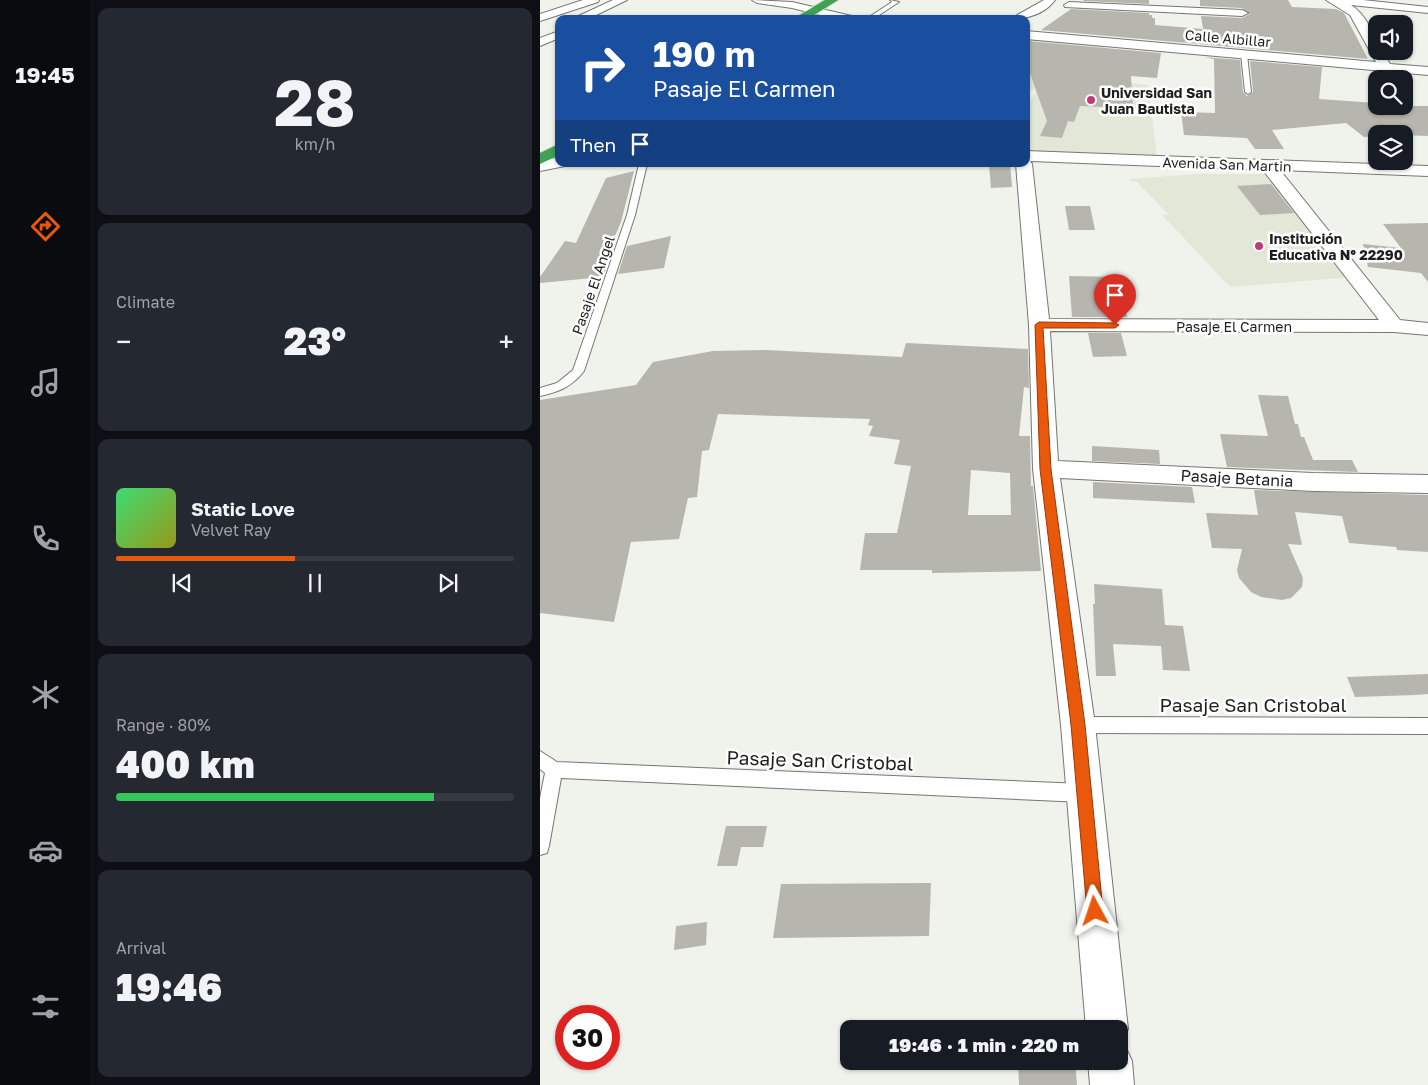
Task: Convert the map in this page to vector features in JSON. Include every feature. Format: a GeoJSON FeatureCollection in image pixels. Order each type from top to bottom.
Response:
{"type":"FeatureCollection","features":[{"type":"Feature","properties":{"kind":"highway"},"geometry":{"type":"LineString","coordinates":[[806,15],[833,0]]}},
{"type":"Feature","properties":{"kind":"highway"},"geometry":{"type":"LineString","coordinates":[[540,159],[555,151]]}},
{"type":"Feature","properties":{"kind":"street"},"geometry":{"type":"LineString","coordinates":[[540,18],[594,0]]}},
{"type":"Feature","properties":{"kind":"street"},"geometry":{"type":"LineString","coordinates":[[757,0],[792,5],[832,15]]}},
{"type":"Feature","properties":{"kind":"street"},"geometry":{"type":"LineString","coordinates":[[1025,15],[1046,5],[1050,0]]}},
{"type":"Feature","properties":{"kind":"street"},"geometry":{"type":"LineString","coordinates":[[1331,0],[1382,2],[1428,10]]}},
{"type":"Feature","properties":{"kind":"street"},"geometry":{"type":"LineString","coordinates":[[1335,0],[1355,12],[1385,67]]}},
{"type":"Feature","properties":{"kind":"street"},"geometry":{"type":"LineString","coordinates":[[607,15],[626,2]]}},
{"type":"Feature","properties":{"kind":"street"},"geometry":{"type":"LineString","coordinates":[[589,15],[626,2]]}},
{"type":"Feature","properties":{"kind":"street"},"geometry":{"type":"LineString","coordinates":[[1058,13],[1072,2],[1241,11]]}},
{"type":"Feature","properties":{"kind":"street"},"geometry":{"type":"LineString","coordinates":[[1355,12],[1382,2]]}},
{"type":"Feature","properties":{"kind":"street"},"geometry":{"type":"LineString","coordinates":[[1030,28],[1040,23]]}},
{"type":"Feature","properties":{"kind":"street"},"geometry":{"type":"LineString","coordinates":[[540,34],[555,28]]}},
{"type":"Feature","properties":{"kind":"street","name":"Calle Albillar"},"geometry":{"type":"LineString","coordinates":[[1030,35],[1244,50],[1428,71]]}},
{"type":"Feature","properties":{"kind":"street"},"geometry":{"type":"LineString","coordinates":[[540,42],[555,36]]}},
{"type":"Feature","properties":{"kind":"street","name":"Avenida San Martin"},"geometry":{"type":"LineString","coordinates":[[1030,156],[1428,171]]}},
{"type":"Feature","properties":{"kind":"street"},"geometry":{"type":"LineString","coordinates":[[540,166],[555,164]]}},
{"type":"Feature","properties":{"kind":"street"},"geometry":{"type":"LineString","coordinates":[[1267,165],[1310,217],[1394,326]]}},
{"type":"Feature","properties":{"kind":"street"},"geometry":{"type":"LineString","coordinates":[[1024,167],[1039,325],[1046,469],[1078,725],[1106,1020]]}},
{"type":"Feature","properties":{"kind":"street","name":"Pasaje El Carmen"},"geometry":{"type":"LineString","coordinates":[[1039,325],[1394,326],[1428,329]]}},
{"type":"Feature","properties":{"kind":"street","name":"Pasaje Betania"},"geometry":{"type":"LineString","coordinates":[[1046,469],[1313,482],[1428,484]]}},
{"type":"Feature","properties":{"kind":"street"},"geometry":{"type":"LineString","coordinates":[[1111,1070],[1112,1085]]}},
{"type":"Feature","properties":{"kind":"lane"},"geometry":{"type":"LineString","coordinates":[[875,15],[896,2],[893,0]]}},
{"type":"Feature","properties":{"kind":"lane"},"geometry":{"type":"LineString","coordinates":[[1244,50],[1248,92]]}},
{"type":"Feature","properties":{"kind":"lane","name":"Pasaje El Angel"},"geometry":{"type":"LineString","coordinates":[[541,392],[558,388],[571,380],[578,371],[631,215],[641,167]]}},
{"type":"Feature","properties":{"kind":"lane","name":"Pasaje San Cristobal"},"geometry":{"type":"LineString","coordinates":[[1078,725],[1428,726]]}},
{"type":"Feature","properties":{"kind":"lane"},"geometry":{"type":"LineString","coordinates":[[540,759],[554,770],[540,846]]}},
{"type":"Feature","properties":{"kind":"lane","name":"Pasaje San Cristobal"},"geometry":{"type":"LineString","coordinates":[[554,770],[1084,793]]}},
{"type":"Feature","properties":{"kind":"shaded area","name":"Universidad San Juan Bautista"},"geometry":{"type":"Polygon","coordinates":[[[1030,38],[1105,45],[1091,78],[1148,85],[1157,157],[1030,151],[1030,102],[1036,91],[1030,90],[1030,38]]]}},
{"type":"Feature","properties":{"kind":"shaded area","name":"Institución Educativa Nº 22290"},"geometry":{"type":"Polygon","coordinates":[[[1196,174],[1268,174],[1352,277],[1230,287],[1162,215],[1168,214],[1137,182],[1132,182],[1129,179],[1196,174]]]}},
{"type":"Feature","properties":{"kind":"building"},"geometry":{"type":"Polygon","coordinates":[[[1149,0],[1149,4],[1083,1],[1149,0]]]}},
{"type":"Feature","properties":{"kind":"building"},"geometry":{"type":"Polygon","coordinates":[[[1200,0],[1288,0],[1292,7],[1336,9],[1344,13],[1368,59],[1041,30],[1071,9],[1149,13],[1149,15],[1152,15],[1152,18],[1155,18],[1155,25],[1203,29],[1201,16],[1242,18],[1250,14],[1242,8],[1200,6],[1200,0]]]}},
{"type":"Feature","properties":{"kind":"building"},"geometry":{"type":"Polygon","coordinates":[[[1030,41],[1161,53],[1157,78],[1131,76],[1133,108],[1080,106],[1074,122],[1068,121],[1062,138],[1040,136],[1047,121],[1030,73],[1030,41]]]}},
{"type":"Feature","properties":{"kind":"building"},"geometry":{"type":"Polygon","coordinates":[[[1203,57],[1240,60],[1243,92],[1247,96],[1253,92],[1250,61],[1322,67],[1319,99],[1368,102],[1368,115],[1413,115],[1413,106],[1428,106],[1428,136],[1413,135],[1413,125],[1368,125],[1368,137],[1364,137],[1346,123],[1272,130],[1284,149],[1255,149],[1247,138],[1184,135],[1181,112],[1215,113],[1214,59],[1203,57]]]}},
{"type":"Feature","properties":{"kind":"building"},"geometry":{"type":"Polygon","coordinates":[[[989,167],[1010,167],[1012,187],[991,188],[989,167]]]}},
{"type":"Feature","properties":{"kind":"building"},"geometry":{"type":"Polygon","coordinates":[[[634,171],[621,222],[609,250],[613,249],[603,277],[540,283],[540,277],[565,241],[576,243],[606,178],[634,171]]]}},
{"type":"Feature","properties":{"kind":"building"},"geometry":{"type":"Polygon","coordinates":[[[1271,184],[1294,213],[1260,215],[1237,186],[1271,184]]]}},
{"type":"Feature","properties":{"kind":"building"},"geometry":{"type":"Polygon","coordinates":[[[1065,206],[1090,206],[1095,230],[1069,230],[1065,206]]]}},
{"type":"Feature","properties":{"kind":"building"},"geometry":{"type":"Polygon","coordinates":[[[1428,223],[1428,282],[1421,273],[1368,267],[1363,244],[1401,248],[1383,224],[1428,223]]]}},
{"type":"Feature","properties":{"kind":"building"},"geometry":{"type":"Polygon","coordinates":[[[671,236],[664,268],[618,274],[627,246],[671,236]]]}},
{"type":"Feature","properties":{"kind":"building"},"geometry":{"type":"Polygon","coordinates":[[[1069,276],[1120,277],[1127,317],[1072,317],[1069,276]]]}},
{"type":"Feature","properties":{"kind":"building"},"geometry":{"type":"Polygon","coordinates":[[[1088,333],[1121,333],[1127,356],[1093,357],[1088,333]]]}},
{"type":"Feature","properties":{"kind":"building"},"geometry":{"type":"Polygon","coordinates":[[[906,343],[1028,349],[1029,388],[1024,387],[1019,436],[1030,436],[1031,486],[1033,486],[1041,571],[932,573],[932,570],[860,570],[865,533],[897,533],[911,466],[894,464],[900,440],[869,436],[873,426],[868,425],[870,419],[718,414],[709,450],[702,451],[697,497],[688,498],[679,539],[631,542],[614,622],[540,613],[540,400],[636,385],[653,362],[713,351],[766,350],[902,357],[906,343]],[[971,470],[968,515],[1011,515],[1010,473],[971,470]]]}},
{"type":"Feature","properties":{"kind":"building"},"geometry":{"type":"Polygon","coordinates":[[[1258,395],[1288,396],[1295,424],[1298,424],[1301,437],[1304,437],[1313,460],[1352,460],[1358,472],[1227,467],[1220,434],[1268,436],[1258,395]]]}},
{"type":"Feature","properties":{"kind":"building"},"geometry":{"type":"Polygon","coordinates":[[[1092,446],[1159,450],[1160,464],[1092,461],[1092,446]]]}},
{"type":"Feature","properties":{"kind":"building"},"geometry":{"type":"Polygon","coordinates":[[[1093,482],[1192,487],[1195,503],[1093,498],[1093,482]]]}},
{"type":"Feature","properties":{"kind":"building"},"geometry":{"type":"Polygon","coordinates":[[[1254,490],[1428,495],[1428,552],[1397,550],[1396,547],[1349,543],[1342,516],[1295,512],[1302,545],[1288,544],[1303,578],[1302,587],[1291,598],[1282,600],[1261,597],[1251,592],[1239,578],[1237,570],[1242,549],[1212,548],[1206,513],[1258,515],[1254,490]]]}},
{"type":"Feature","properties":{"kind":"building"},"geometry":{"type":"Polygon","coordinates":[[[1094,584],[1162,589],[1165,625],[1183,626],[1190,671],[1163,670],[1161,646],[1113,644],[1116,676],[1096,676],[1094,584]]]}},
{"type":"Feature","properties":{"kind":"building"},"geometry":{"type":"Polygon","coordinates":[[[1428,674],[1428,694],[1415,695],[1355,697],[1347,677],[1428,674]]]}},
{"type":"Feature","properties":{"kind":"building"},"geometry":{"type":"Polygon","coordinates":[[[726,826],[767,826],[763,847],[741,847],[737,866],[717,866],[726,826]]]}},
{"type":"Feature","properties":{"kind":"building"},"geometry":{"type":"Polygon","coordinates":[[[931,883],[929,936],[773,938],[781,884],[931,883]]]}},
{"type":"Feature","properties":{"kind":"building"},"geometry":{"type":"Polygon","coordinates":[[[707,922],[706,945],[674,950],[676,926],[707,922]]]}},
{"type":"Feature","properties":{"kind":"building"},"geometry":{"type":"Polygon","coordinates":[[[1018,1070],[1076,1070],[1077,1085],[1019,1085],[1018,1070]]]}},
{"type":"Feature","properties":{"kind":"place","name":"Universidad San Juan Bautista"},"geometry":{"type":"Point","coordinates":[1091,100]}},
{"type":"Feature","properties":{"kind":"place","name":"Institución Educativa Nº 22290"},"geometry":{"type":"Point","coordinates":[1259,246]}},
{"type":"Feature","properties":{"kind":"route"},"geometry":{"type":"LineString","coordinates":[[1095,911],[1078,725],[1046,469],[1039,325],[1115,325]]}}]}
